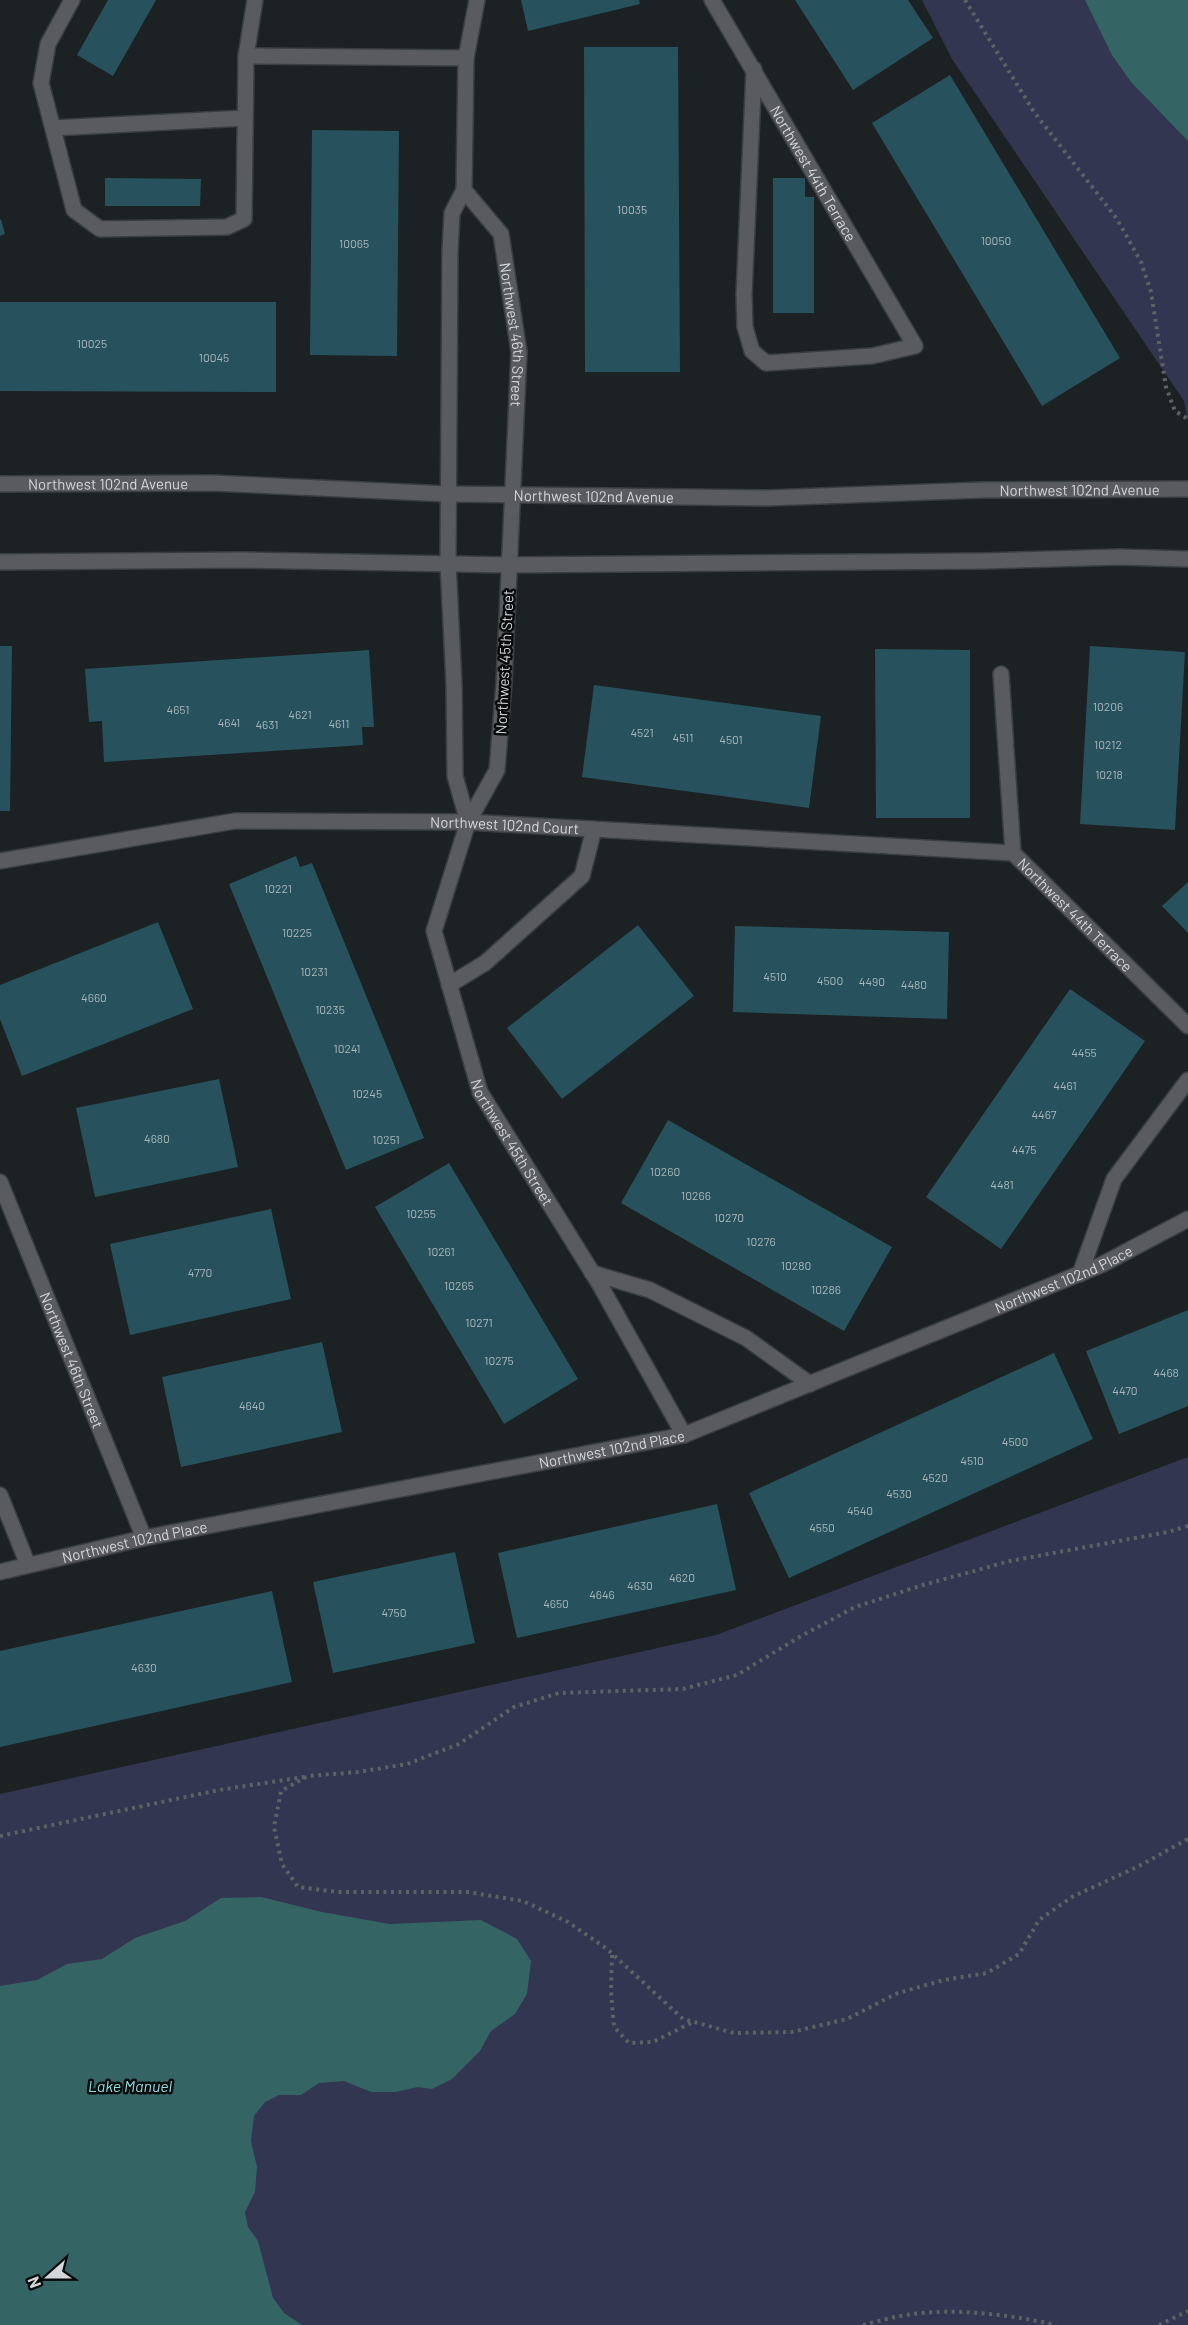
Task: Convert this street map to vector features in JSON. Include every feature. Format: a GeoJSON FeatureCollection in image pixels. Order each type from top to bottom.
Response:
{"type":"FeatureCollection","features":[{"type":"Feature","properties":{"kind":"street"},"geometry":{"type":"LineString","coordinates":[[72,0],[48,44],[41,83],[74,210],[100,229],[227,227],[244,219],[246,56],[255,0]]}},
{"type":"Feature","properties":{"kind":"street","name":"Northwest 44th Terrace"},"geometry":{"type":"LineString","coordinates":[[712,0],[754,69],[915,345],[872,356],[766,363],[752,351],[745,327],[744,294],[754,69]]}},
{"type":"Feature","properties":{"kind":"street"},"geometry":{"type":"LineString","coordinates":[[468,822],[455,776],[447,494],[452,213],[464,190],[466,58],[476,1]]}},
{"type":"Feature","properties":{"kind":"street"},"geometry":{"type":"LineString","coordinates":[[246,56],[466,58]]}},
{"type":"Feature","properties":{"kind":"street"},"geometry":{"type":"LineString","coordinates":[[53,128],[245,118]]}},
{"type":"Feature","properties":{"kind":"street","name":"Northwest 46th Street"},"geometry":{"type":"LineString","coordinates":[[464,190],[501,234],[519,352],[511,494]]}},
{"type":"Feature","properties":{"kind":"street","name":"Northwest 102nd Avenue"},"geometry":{"type":"LineString","coordinates":[[0,484],[213,483],[447,494],[768,498],[982,490],[1188,489]]}},
{"type":"Feature","properties":{"kind":"street","name":"Northwest 45th Street"},"geometry":{"type":"LineString","coordinates":[[511,494],[504,683],[497,770],[468,822],[434,932],[480,1092],[592,1273],[684,1435]]}},
{"type":"Feature","properties":{"kind":"street"},"geometry":{"type":"LineString","coordinates":[[0,562],[254,560],[509,565],[972,561],[1119,557],[1188,559]]}},
{"type":"Feature","properties":{"kind":"street","name":"Northwest 44th Terrace"},"geometry":{"type":"LineString","coordinates":[[1001,674],[1013,853],[1188,1026]]}},
{"type":"Feature","properties":{"kind":"street","name":"Northwest 102nd Court"},"geometry":{"type":"LineString","coordinates":[[0,861],[235,821],[468,822],[1013,853]]}},
{"type":"Feature","properties":{"kind":"street"},"geometry":{"type":"LineString","coordinates":[[449,985],[485,963],[582,876],[594,829]]}},
{"type":"Feature","properties":{"kind":"street"},"geometry":{"type":"LineString","coordinates":[[1080,1274],[1114,1179],[1188,1080]]}},
{"type":"Feature","properties":{"kind":"street","name":"Northwest 46th Street"},"geometry":{"type":"LineString","coordinates":[[0,1182],[144,1538]]}},
{"type":"Feature","properties":{"kind":"street","name":"Northwest 102nd Place"},"geometry":{"type":"LineString","coordinates":[[0,1572],[144,1538],[684,1435],[1101,1265],[1188,1219]]}},
{"type":"Feature","properties":{"kind":"street"},"geometry":{"type":"LineString","coordinates":[[592,1273],[650,1290],[746,1338],[810,1384]]}},
{"type":"Feature","properties":{"kind":"street"},"geometry":{"type":"LineString","coordinates":[[0,1496],[28,1565]]}},
{"type":"Feature","properties":{"kind":"path"},"geometry":{"type":"LineString","coordinates":[[964,0],[1034,112],[1117,219],[1142,262],[1151,292],[1166,387],[1175,411],[1188,419]]}},
{"type":"Feature","properties":{"kind":"path"},"geometry":{"type":"LineString","coordinates":[[0,1836],[219,1790],[407,1764],[459,1744],[514,1707],[559,1693],[683,1689],[737,1675],[801,1636],[855,1607],[1010,1561],[1168,1532],[1188,1526]]}},
{"type":"Feature","properties":{"kind":"path"},"geometry":{"type":"LineString","coordinates":[[308,1776],[281,1791],[274,1827],[282,1864],[298,1887],[338,1892],[467,1893],[523,1901],[568,1922],[612,1954],[682,2019],[734,2034],[792,2032],[847,2019],[898,1993],[944,1980],[987,1973],[1019,1954],[1039,1920],[1072,1897],[1139,1866],[1188,1839]]}},
{"type":"Feature","properties":{"kind":"path"},"geometry":{"type":"LineString","coordinates":[[612,1954],[611,1992],[614,2027],[629,2043],[653,2042],[693,2022]]}},
{"type":"Feature","properties":{"kind":"path"},"geometry":{"type":"LineString","coordinates":[[1159,2325],[1188,2311]]}},
{"type":"Feature","properties":{"kind":"path"},"geometry":{"type":"LineString","coordinates":[[863,2325],[914,2314],[970,2313],[1028,2319],[1056,2325]]}},
{"type":"Feature","properties":{"kind":"shaded area"},"geometry":{"type":"Polygon","coordinates":[[[922,0],[1188,0],[1188,423],[1184,401],[952,59],[922,0]]]}},
{"type":"Feature","properties":{"kind":"shaded area"},"geometry":{"type":"Polygon","coordinates":[[[1188,1457],[1188,2325],[0,2325],[0,1794],[716,1635],[1188,1457]]]}},
{"type":"Feature","properties":{"kind":"water"},"geometry":{"type":"Polygon","coordinates":[[[1085,0],[1188,0],[1188,141],[1131,82],[1112,55],[1085,0]]]}},
{"type":"Feature","properties":{"kind":"water","name":"Lake Manuel"},"geometry":{"type":"Polygon","coordinates":[[[261,1897],[322,1912],[390,1924],[481,1920],[517,1939],[531,1961],[527,1994],[515,2014],[491,2031],[480,2051],[452,2079],[432,2089],[418,2087],[395,2092],[371,2092],[344,2081],[319,2083],[301,2095],[279,2095],[265,2102],[254,2116],[251,2141],[257,2167],[255,2192],[245,2212],[248,2227],[258,2241],[273,2298],[284,2313],[302,2325],[0,2325],[0,1986],[37,1980],[67,1964],[102,1959],[135,1938],[185,1921],[221,1898],[261,1897]]]}},
{"type":"Feature","properties":{"kind":"building"},"geometry":{"type":"Polygon","coordinates":[[[108,0],[156,0],[113,76],[77,55],[108,0]]]}},
{"type":"Feature","properties":{"kind":"building"},"geometry":{"type":"Polygon","coordinates":[[[521,0],[639,0],[640,4],[528,31],[521,0]]]}},
{"type":"Feature","properties":{"kind":"building"},"geometry":{"type":"Polygon","coordinates":[[[795,0],[908,0],[933,38],[853,90],[795,0]]]}},
{"type":"Feature","properties":{"kind":"building"},"geometry":{"type":"Polygon","coordinates":[[[584,47],[678,47],[680,372],[585,372],[584,47]]]}},
{"type":"Feature","properties":{"kind":"building"},"geometry":{"type":"Polygon","coordinates":[[[950,75],[1120,358],[1042,406],[872,123],[950,75]]]}},
{"type":"Feature","properties":{"kind":"building"},"geometry":{"type":"Polygon","coordinates":[[[312,130],[399,131],[397,356],[310,355],[312,130]]]}},
{"type":"Feature","properties":{"kind":"building"},"geometry":{"type":"Polygon","coordinates":[[[105,178],[201,179],[200,206],[105,206],[105,178]]]}},
{"type":"Feature","properties":{"kind":"building"},"geometry":{"type":"Polygon","coordinates":[[[773,178],[805,178],[805,197],[814,197],[814,313],[773,313],[773,178]]]}},
{"type":"Feature","properties":{"kind":"building"},"geometry":{"type":"Polygon","coordinates":[[[0,220],[5,234],[0,236],[0,220]]]}},
{"type":"Feature","properties":{"kind":"building"},"geometry":{"type":"Polygon","coordinates":[[[0,302],[276,302],[276,392],[0,391],[0,302]]]}},
{"type":"Feature","properties":{"kind":"building"},"geometry":{"type":"Polygon","coordinates":[[[0,646],[12,646],[10,811],[0,811],[0,646]]]}},
{"type":"Feature","properties":{"kind":"building"},"geometry":{"type":"Polygon","coordinates":[[[1090,646],[1185,652],[1175,830],[1080,824],[1090,646]]]}},
{"type":"Feature","properties":{"kind":"building"},"geometry":{"type":"Polygon","coordinates":[[[875,649],[970,650],[970,818],[876,818],[875,649]]]}},
{"type":"Feature","properties":{"kind":"building"},"geometry":{"type":"Polygon","coordinates":[[[369,650],[374,727],[362,727],[363,745],[104,762],[102,721],[89,722],[85,669],[369,650]]]}},
{"type":"Feature","properties":{"kind":"building"},"geometry":{"type":"Polygon","coordinates":[[[594,685],[821,716],[809,808],[582,777],[594,685]]]}},
{"type":"Feature","properties":{"kind":"building"},"geometry":{"type":"Polygon","coordinates":[[[296,856],[300,867],[312,863],[424,1138],[346,1170],[229,884],[296,856]]]}},
{"type":"Feature","properties":{"kind":"building"},"geometry":{"type":"Polygon","coordinates":[[[1188,882],[1188,933],[1162,906],[1188,882]]]}},
{"type":"Feature","properties":{"kind":"building"},"geometry":{"type":"Polygon","coordinates":[[[158,922],[193,1009],[22,1076],[0,1019],[0,985],[158,922]]]}},
{"type":"Feature","properties":{"kind":"building"},"geometry":{"type":"Polygon","coordinates":[[[638,925],[694,996],[562,1099],[507,1028],[638,925]]]}},
{"type":"Feature","properties":{"kind":"building"},"geometry":{"type":"Polygon","coordinates":[[[735,926],[949,932],[947,1019],[733,1012],[735,926]]]}},
{"type":"Feature","properties":{"kind":"building"},"geometry":{"type":"Polygon","coordinates":[[[1070,989],[1145,1041],[1001,1249],[926,1197],[1070,989]]]}},
{"type":"Feature","properties":{"kind":"building"},"geometry":{"type":"Polygon","coordinates":[[[219,1079],[238,1167],[95,1197],[76,1108],[219,1079]]]}},
{"type":"Feature","properties":{"kind":"building"},"geometry":{"type":"Polygon","coordinates":[[[668,1120],[892,1247],[844,1331],[621,1203],[668,1120]]]}},
{"type":"Feature","properties":{"kind":"building"},"geometry":{"type":"Polygon","coordinates":[[[449,1163],[578,1379],[504,1424],[375,1207],[449,1163]]]}},
{"type":"Feature","properties":{"kind":"building"},"geometry":{"type":"Polygon","coordinates":[[[271,1209],[291,1299],[130,1335],[110,1244],[271,1209]]]}},
{"type":"Feature","properties":{"kind":"building"},"geometry":{"type":"Polygon","coordinates":[[[1188,1310],[1188,1406],[1119,1434],[1086,1351],[1188,1310]]]}},
{"type":"Feature","properties":{"kind":"building"},"geometry":{"type":"Polygon","coordinates":[[[322,1342],[342,1432],[181,1467],[162,1377],[322,1342]]]}},
{"type":"Feature","properties":{"kind":"building"},"geometry":{"type":"Polygon","coordinates":[[[1054,1353],[1093,1439],[789,1578],[749,1493],[1054,1353]]]}},
{"type":"Feature","properties":{"kind":"building"},"geometry":{"type":"Polygon","coordinates":[[[717,1504],[736,1590],[517,1638],[498,1553],[717,1504]]]}},
{"type":"Feature","properties":{"kind":"building"},"geometry":{"type":"Polygon","coordinates":[[[455,1552],[475,1643],[333,1673],[313,1582],[455,1552]]]}},
{"type":"Feature","properties":{"kind":"building"},"geometry":{"type":"Polygon","coordinates":[[[272,1591],[292,1682],[0,1747],[0,1651],[272,1591]]]}}]}
